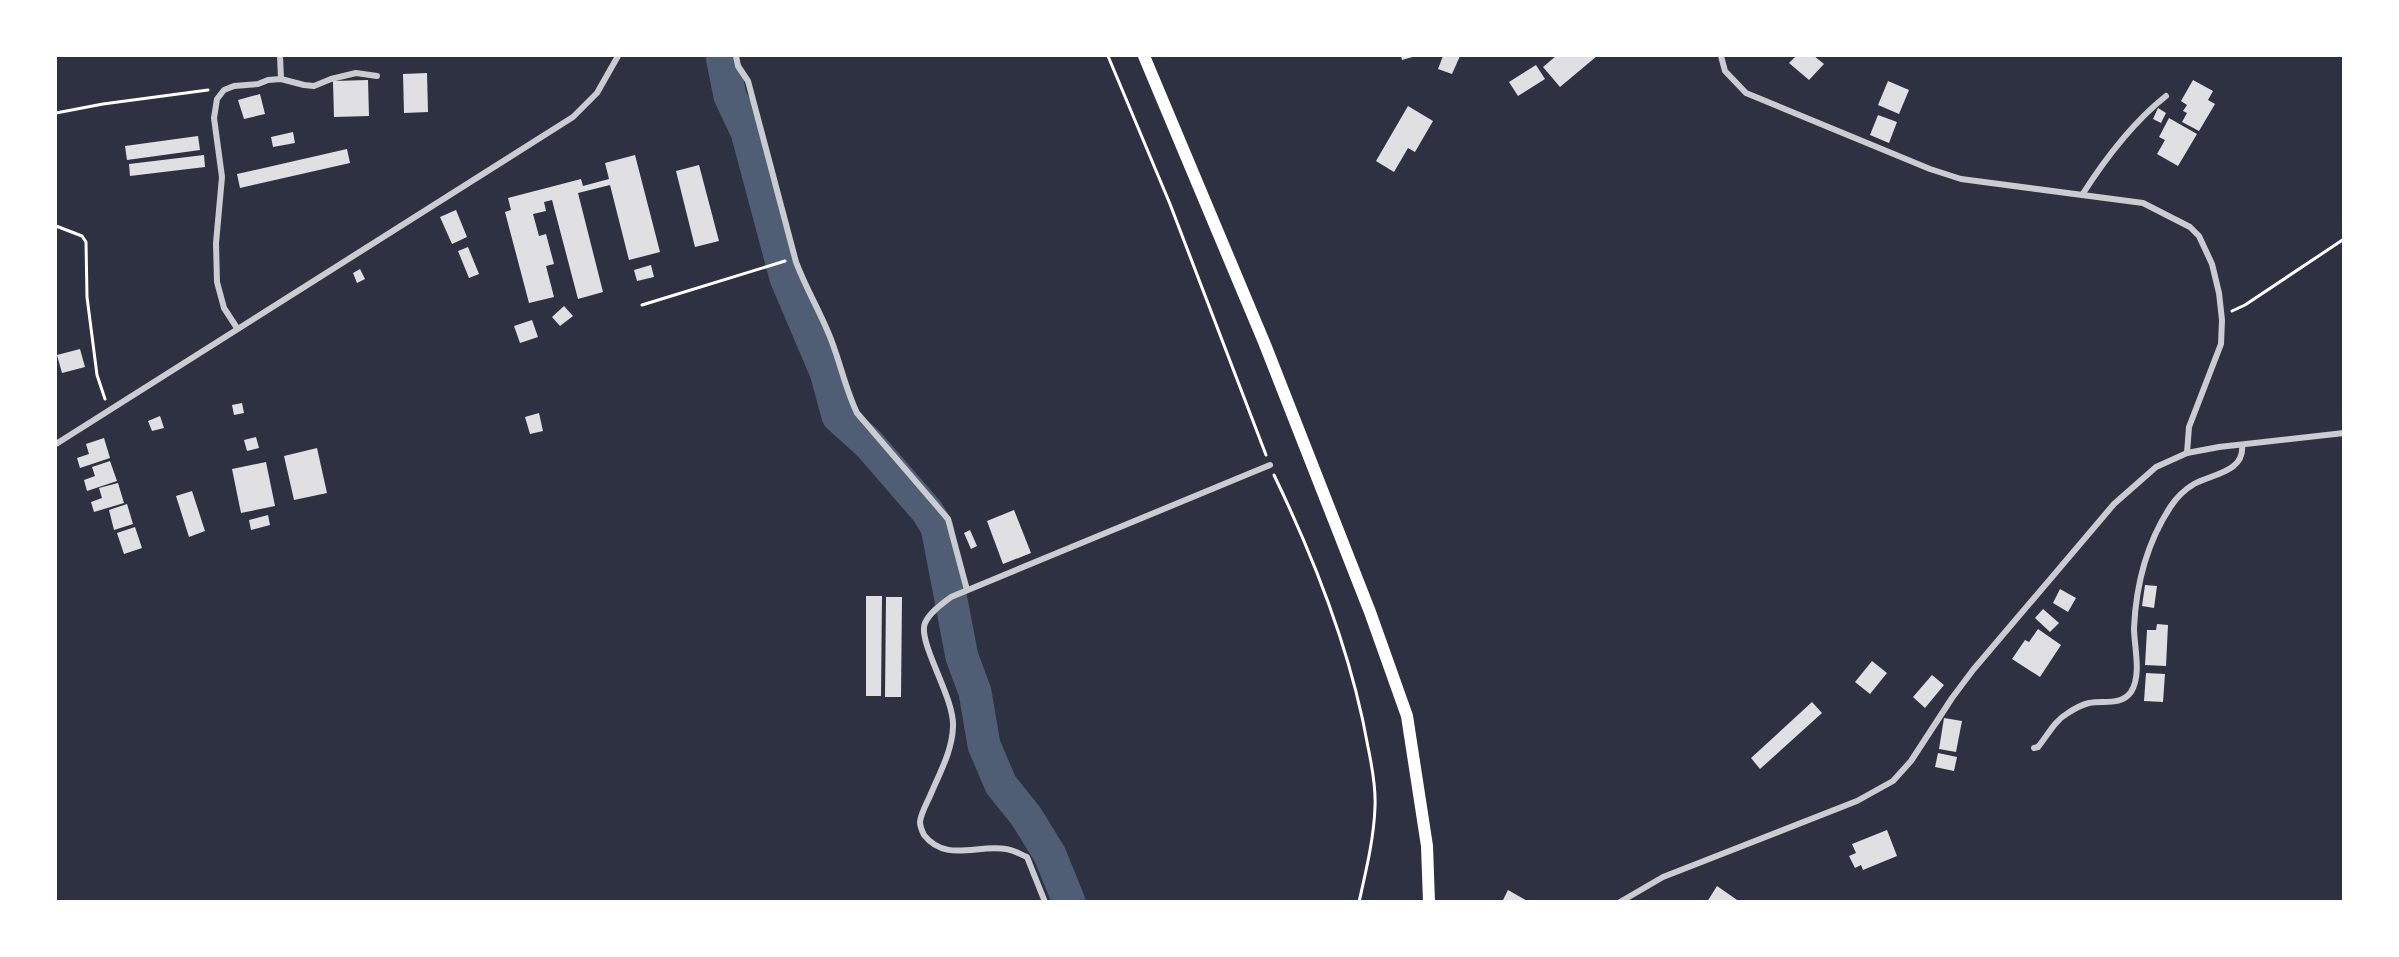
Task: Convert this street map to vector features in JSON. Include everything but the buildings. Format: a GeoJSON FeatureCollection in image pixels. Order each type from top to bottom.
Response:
{"type":"FeatureCollection","features":[{"type":"Feature","properties":{"kind":"highway"},"geometry":{"type":"LineString","coordinates":[[1144,56],[1264,342],[1370,612],[1407,716],[1427,846],[1429,902]]}},
{"type":"Feature","properties":{"kind":"street"},"geometry":{"type":"LineString","coordinates":[[280,56],[281,79]]}},
{"type":"Feature","properties":{"kind":"street"},"geometry":{"type":"LineString","coordinates":[[56,444],[573,117],[597,93],[618,56]]}},
{"type":"Feature","properties":{"kind":"street"},"geometry":{"type":"LineString","coordinates":[[736,56],[738,66],[748,81],[795,258],[807,290],[832,341],[850,398],[857,413],[948,519],[967,590]]}},
{"type":"Feature","properties":{"kind":"street"},"geometry":{"type":"LineString","coordinates":[[1721,56],[1725,70],[1746,93],[1930,169],[1961,179],[2143,203],[2190,227],[2199,236],[2212,264],[2221,315],[2221,344],[2189,427],[2187,453]]}},
{"type":"Feature","properties":{"kind":"street"},"geometry":{"type":"LineString","coordinates":[[237,328],[224,308],[217,282],[216,243],[222,177],[214,118],[217,99],[224,90],[234,86],[281,79],[304,86],[314,86],[331,79],[356,74],[376,76]]}},
{"type":"Feature","properties":{"kind":"street"},"geometry":{"type":"LineString","coordinates":[[2082,195],[2114,148],[2151,108],[2166,96]]}},
{"type":"Feature","properties":{"kind":"street"},"geometry":{"type":"LineString","coordinates":[[1620,902],[1663,876],[1857,801],[1893,781],[1915,755],[1973,670],[2114,504],[2156,467],[2187,453],[2343,433]]}},
{"type":"Feature","properties":{"kind":"street"},"geometry":{"type":"LineString","coordinates":[[2034,748],[2038,747],[2066,713],[2090,703],[2112,702],[2124,698],[2132,691],[2136,675],[2134,628],[2138,597],[2146,556],[2155,534],[2170,507],[2183,492],[2200,481],[2235,467],[2241,459],[2242,445]]}},
{"type":"Feature","properties":{"kind":"street"},"geometry":{"type":"LineString","coordinates":[[1045,902],[1027,857],[1005,848],[949,852],[924,835],[920,825],[922,812],[949,750],[953,726],[950,705],[936,666],[925,644],[923,631],[925,622],[951,597],[1270,465]]}},
{"type":"Feature","properties":{"kind":"path"},"geometry":{"type":"LineString","coordinates":[[56,113],[103,104],[210,90],[220,94]]}},
{"type":"Feature","properties":{"kind":"path"},"geometry":{"type":"LineString","coordinates":[[56,226],[82,236],[86,242],[87,297],[97,375],[103,396],[110,409]]}},
{"type":"Feature","properties":{"kind":"path"},"geometry":{"type":"LineString","coordinates":[[2221,315],[2245,305],[2343,239]]}},
{"type":"Feature","properties":{"kind":"path"},"geometry":{"type":"LineString","coordinates":[[642,305],[795,258]]}},
{"type":"Feature","properties":{"kind":"waterway"},"geometry":{"type":"LineString","coordinates":[[722,56],[730,96],[747,132],[786,278],[826,372],[838,416],[869,444],[927,511],[937,527],[962,657],[975,692],[984,745],[1001,785],[1026,816],[1050,855],[1069,902]]}}]}
